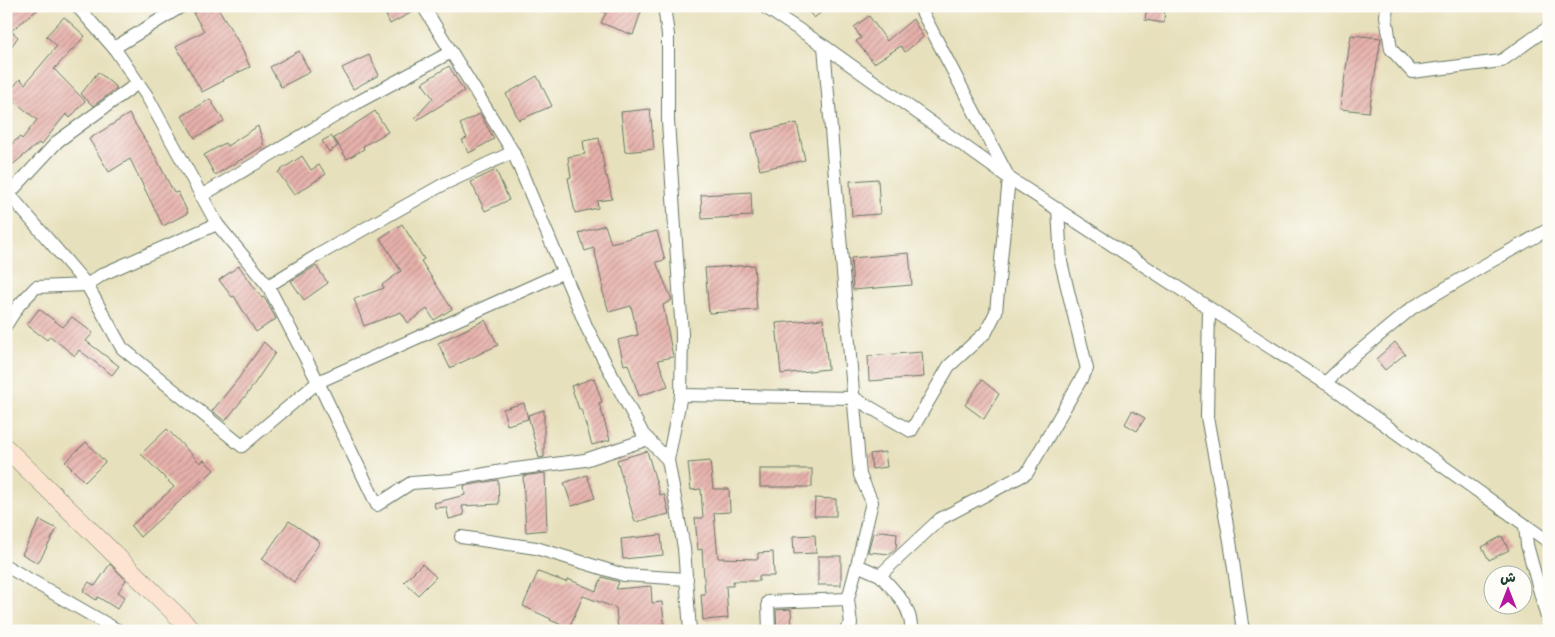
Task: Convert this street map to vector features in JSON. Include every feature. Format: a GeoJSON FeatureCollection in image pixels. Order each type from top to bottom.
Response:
{"type":"FeatureCollection","features":[{"type":"Feature","properties":{"kind":"street"},"geometry":{"type":"LineString","coordinates":[[77,6],[114,48],[138,82],[217,224],[268,286],[318,382],[377,505],[411,483],[452,480],[508,470],[586,460],[648,439]]}},
{"type":"Feature","properties":{"kind":"street"},"geometry":{"type":"LineString","coordinates":[[114,48],[182,6]]}},
{"type":"Feature","properties":{"kind":"street"},"geometry":{"type":"LineString","coordinates":[[423,6],[513,152],[587,328],[643,434],[668,460]]}},
{"type":"Feature","properties":{"kind":"street"},"geometry":{"type":"LineString","coordinates":[[664,6],[668,35],[668,121],[682,334],[681,396],[668,460],[684,548],[690,631]]}},
{"type":"Feature","properties":{"kind":"street"},"geometry":{"type":"LineString","coordinates":[[763,6],[824,46],[1009,178],[1325,383],[1549,542]]}},
{"type":"Feature","properties":{"kind":"street"},"geometry":{"type":"LineString","coordinates":[[681,396],[854,398],[911,431],[949,366],[986,332],[996,312],[1009,178],[919,6]]}},
{"type":"Feature","properties":{"kind":"street"},"geometry":{"type":"LineString","coordinates":[[1387,6],[1386,16],[1391,50],[1412,72],[1501,62],[1549,27]]}},
{"type":"Feature","properties":{"kind":"street"},"geometry":{"type":"LineString","coordinates":[[824,46],[860,475],[872,502],[848,599],[851,624],[845,631]]}},
{"type":"Feature","properties":{"kind":"street"},"geometry":{"type":"LineString","coordinates":[[202,196],[360,101],[451,52]]}},
{"type":"Feature","properties":{"kind":"street"},"geometry":{"type":"LineString","coordinates":[[138,82],[58,141],[8,192],[87,285],[122,348],[242,446],[318,382],[564,272]]}},
{"type":"Feature","properties":{"kind":"street"},"geometry":{"type":"LineString","coordinates":[[268,286],[318,255],[444,184],[513,152]]}},
{"type":"Feature","properties":{"kind":"street"},"geometry":{"type":"LineString","coordinates":[[880,575],[940,519],[1027,473],[1087,369],[1062,262],[1058,209]]}},
{"type":"Feature","properties":{"kind":"street"},"geometry":{"type":"LineString","coordinates":[[6,325],[19,305],[36,287],[87,285],[103,274],[217,224]]}},
{"type":"Feature","properties":{"kind":"street"},"geometry":{"type":"LineString","coordinates":[[1325,383],[1349,360],[1412,308],[1549,229]]}},
{"type":"Feature","properties":{"kind":"street"},"geometry":{"type":"LineString","coordinates":[[1209,308],[1207,416],[1230,541],[1243,631]]}},
{"type":"Feature","properties":{"kind":"street"},"geometry":{"type":"LineString","coordinates":[[6,448],[193,631]]}},
{"type":"Feature","properties":{"kind":"street"},"geometry":{"type":"LineString","coordinates":[[1525,526],[1527,545],[1549,625]]}},
{"type":"Feature","properties":{"kind":"street"},"geometry":{"type":"LineString","coordinates":[[461,537],[536,548],[624,575],[687,580]]}},
{"type":"Feature","properties":{"kind":"street"},"geometry":{"type":"LineString","coordinates":[[857,565],[880,575],[901,597],[911,624],[911,631]]}},
{"type":"Feature","properties":{"kind":"street"},"geometry":{"type":"LineString","coordinates":[[6,566],[120,631]]}},
{"type":"Feature","properties":{"kind":"street"},"geometry":{"type":"LineString","coordinates":[[769,631],[768,602],[848,599]]}},
{"type":"Feature","properties":{"kind":"building"},"geometry":{"type":"Polygon","coordinates":[[[6,6],[42,6],[11,31],[18,37],[6,54],[6,6]]]}},
{"type":"Feature","properties":{"kind":"building"},"geometry":{"type":"Polygon","coordinates":[[[205,6],[217,6],[239,43],[250,67],[202,92],[176,46],[204,31],[193,13],[205,6]]]}},
{"type":"Feature","properties":{"kind":"building"},"geometry":{"type":"Polygon","coordinates":[[[382,6],[415,6],[416,10],[390,24],[382,6]]]}},
{"type":"Feature","properties":{"kind":"building"},"geometry":{"type":"Polygon","coordinates":[[[592,6],[643,6],[633,35],[601,23],[606,13],[592,6]]]}},
{"type":"Feature","properties":{"kind":"building"},"geometry":{"type":"Polygon","coordinates":[[[804,6],[829,6],[814,18],[804,6]]]}},
{"type":"Feature","properties":{"kind":"building"},"geometry":{"type":"Polygon","coordinates":[[[1147,6],[1165,6],[1164,23],[1145,20],[1147,6]]]}},
{"type":"Feature","properties":{"kind":"building"},"geometry":{"type":"Polygon","coordinates":[[[869,16],[887,41],[913,19],[923,37],[905,52],[901,46],[874,63],[856,41],[861,38],[854,27],[869,16]]]}},
{"type":"Feature","properties":{"kind":"building"},"geometry":{"type":"Polygon","coordinates":[[[64,17],[85,36],[54,69],[85,101],[70,118],[66,114],[41,145],[39,143],[6,170],[6,148],[20,137],[22,139],[37,120],[7,95],[20,79],[25,84],[57,46],[46,36],[64,17]]]}},
{"type":"Feature","properties":{"kind":"building"},"geometry":{"type":"Polygon","coordinates":[[[1351,35],[1381,38],[1369,112],[1340,109],[1351,35]]]}},
{"type":"Feature","properties":{"kind":"building"},"geometry":{"type":"Polygon","coordinates":[[[299,51],[310,72],[281,87],[270,67],[299,51]]]}},
{"type":"Feature","properties":{"kind":"building"},"geometry":{"type":"Polygon","coordinates":[[[369,55],[379,75],[353,89],[342,68],[369,55]]]}},
{"type":"Feature","properties":{"kind":"building"},"geometry":{"type":"Polygon","coordinates":[[[449,66],[464,91],[417,120],[415,118],[433,98],[422,83],[449,66]]]}},
{"type":"Feature","properties":{"kind":"building"},"geometry":{"type":"Polygon","coordinates":[[[98,72],[117,88],[93,106],[81,94],[98,72]]]}},
{"type":"Feature","properties":{"kind":"building"},"geometry":{"type":"Polygon","coordinates":[[[537,76],[552,106],[519,120],[506,94],[537,76]]]}},
{"type":"Feature","properties":{"kind":"building"},"geometry":{"type":"Polygon","coordinates":[[[210,99],[224,121],[195,138],[182,116],[210,99]]]}},
{"type":"Feature","properties":{"kind":"building"},"geometry":{"type":"Polygon","coordinates":[[[650,109],[654,149],[625,152],[621,112],[650,109]]]}},
{"type":"Feature","properties":{"kind":"building"},"geometry":{"type":"Polygon","coordinates":[[[375,111],[388,132],[363,146],[364,149],[347,159],[334,138],[375,111]]]}},
{"type":"Feature","properties":{"kind":"building"},"geometry":{"type":"Polygon","coordinates":[[[129,114],[155,156],[174,193],[178,192],[188,213],[163,226],[130,159],[109,172],[89,139],[129,114]]]}},
{"type":"Feature","properties":{"kind":"building"},"geometry":{"type":"Polygon","coordinates":[[[480,114],[494,139],[469,153],[462,140],[467,138],[460,124],[480,114]]]}},
{"type":"Feature","properties":{"kind":"building"},"geometry":{"type":"Polygon","coordinates":[[[797,123],[805,160],[760,170],[752,133],[797,123]]]}},
{"type":"Feature","properties":{"kind":"building"},"geometry":{"type":"Polygon","coordinates":[[[258,126],[264,146],[215,175],[204,155],[225,143],[227,146],[258,126]]]}},
{"type":"Feature","properties":{"kind":"building"},"geometry":{"type":"Polygon","coordinates":[[[331,136],[338,146],[329,152],[322,141],[331,136]]]}},
{"type":"Feature","properties":{"kind":"building"},"geometry":{"type":"Polygon","coordinates":[[[599,138],[612,199],[597,201],[598,208],[575,213],[568,178],[571,177],[568,157],[585,154],[583,141],[599,138]]]}},
{"type":"Feature","properties":{"kind":"building"},"geometry":{"type":"Polygon","coordinates":[[[302,156],[311,170],[319,165],[326,174],[294,195],[278,172],[302,156]]]}},
{"type":"Feature","properties":{"kind":"building"},"geometry":{"type":"Polygon","coordinates":[[[496,170],[509,200],[485,211],[471,182],[496,170]]]}},
{"type":"Feature","properties":{"kind":"building"},"geometry":{"type":"Polygon","coordinates":[[[878,179],[880,214],[852,216],[850,181],[878,179]]]}},
{"type":"Feature","properties":{"kind":"building"},"geometry":{"type":"Polygon","coordinates":[[[751,192],[752,216],[702,219],[701,195],[751,192]]]}},
{"type":"Feature","properties":{"kind":"building"},"geometry":{"type":"Polygon","coordinates":[[[402,224],[424,259],[421,261],[452,309],[434,320],[427,309],[408,323],[401,312],[364,326],[354,299],[384,288],[382,285],[401,271],[380,238],[402,224]]]}},
{"type":"Feature","properties":{"kind":"building"},"geometry":{"type":"Polygon","coordinates":[[[605,225],[611,243],[657,231],[665,260],[656,262],[672,300],[663,305],[673,357],[658,360],[668,386],[639,396],[628,364],[624,365],[618,340],[638,335],[631,306],[609,312],[602,289],[594,248],[585,251],[579,233],[605,225]]]}},
{"type":"Feature","properties":{"kind":"building"},"geometry":{"type":"Polygon","coordinates":[[[909,253],[912,285],[853,290],[851,258],[909,253]]]}},
{"type":"Feature","properties":{"kind":"building"},"geometry":{"type":"Polygon","coordinates":[[[754,265],[757,310],[709,313],[705,268],[754,265]]]}},
{"type":"Feature","properties":{"kind":"building"},"geometry":{"type":"Polygon","coordinates":[[[239,266],[262,298],[264,297],[276,319],[256,332],[234,296],[232,297],[219,280],[239,266]]]}},
{"type":"Feature","properties":{"kind":"building"},"geometry":{"type":"Polygon","coordinates":[[[316,266],[328,283],[304,300],[291,281],[316,266]]]}},
{"type":"Feature","properties":{"kind":"building"},"geometry":{"type":"Polygon","coordinates":[[[39,309],[63,327],[72,317],[93,333],[86,341],[119,366],[112,375],[79,350],[75,356],[50,336],[47,340],[27,325],[39,309]]]}},
{"type":"Feature","properties":{"kind":"building"},"geometry":{"type":"Polygon","coordinates":[[[823,319],[828,369],[781,374],[776,323],[823,319]]]}},
{"type":"Feature","properties":{"kind":"building"},"geometry":{"type":"Polygon","coordinates":[[[485,320],[498,345],[450,368],[438,343],[485,320]]]}},
{"type":"Feature","properties":{"kind":"building"},"geometry":{"type":"Polygon","coordinates":[[[264,342],[275,353],[248,393],[225,421],[212,411],[238,379],[264,342]]]}},
{"type":"Feature","properties":{"kind":"building"},"geometry":{"type":"Polygon","coordinates":[[[1395,342],[1405,354],[1385,370],[1376,359],[1395,342]]]}},
{"type":"Feature","properties":{"kind":"building"},"geometry":{"type":"Polygon","coordinates":[[[922,352],[924,377],[869,381],[868,356],[922,352]]]}},
{"type":"Feature","properties":{"kind":"building"},"geometry":{"type":"Polygon","coordinates":[[[594,378],[602,402],[599,403],[610,440],[592,445],[581,409],[579,409],[571,386],[594,378]]]}},
{"type":"Feature","properties":{"kind":"building"},"geometry":{"type":"Polygon","coordinates":[[[982,380],[999,394],[984,419],[965,405],[982,380]]]}},
{"type":"Feature","properties":{"kind":"building"},"geometry":{"type":"Polygon","coordinates":[[[524,403],[528,419],[507,425],[503,409],[524,403]]]}},
{"type":"Feature","properties":{"kind":"building"},"geometry":{"type":"Polygon","coordinates":[[[544,410],[544,457],[539,458],[528,415],[544,410]]]}},
{"type":"Feature","properties":{"kind":"building"},"geometry":{"type":"Polygon","coordinates":[[[1132,411],[1145,418],[1137,431],[1125,424],[1132,411]]]}},
{"type":"Feature","properties":{"kind":"building"},"geometry":{"type":"Polygon","coordinates":[[[167,429],[200,463],[204,460],[214,470],[140,537],[131,526],[174,487],[141,454],[167,429]]]}},
{"type":"Feature","properties":{"kind":"building"},"geometry":{"type":"Polygon","coordinates":[[[86,442],[105,462],[85,482],[65,462],[86,442]]]}},
{"type":"Feature","properties":{"kind":"building"},"geometry":{"type":"Polygon","coordinates":[[[647,451],[660,495],[664,494],[669,514],[635,522],[617,460],[647,451]]]}},
{"type":"Feature","properties":{"kind":"building"},"geometry":{"type":"Polygon","coordinates":[[[885,452],[887,467],[872,469],[870,454],[885,452]]]}},
{"type":"Feature","properties":{"kind":"building"},"geometry":{"type":"Polygon","coordinates":[[[710,461],[713,489],[729,489],[730,512],[714,513],[718,558],[758,559],[758,553],[773,552],[774,576],[759,576],[759,581],[733,581],[733,586],[726,586],[728,618],[703,620],[701,594],[705,594],[702,549],[698,550],[695,518],[703,518],[701,489],[691,490],[688,463],[710,461]]]}},
{"type":"Feature","properties":{"kind":"building"},"geometry":{"type":"Polygon","coordinates":[[[760,469],[812,469],[812,487],[760,487],[760,469]]]}},
{"type":"Feature","properties":{"kind":"building"},"geometry":{"type":"Polygon","coordinates":[[[545,473],[547,530],[526,532],[523,476],[545,473]]]}},
{"type":"Feature","properties":{"kind":"building"},"geometry":{"type":"Polygon","coordinates":[[[587,475],[595,498],[572,506],[564,483],[587,475]]]}},
{"type":"Feature","properties":{"kind":"building"},"geometry":{"type":"Polygon","coordinates":[[[498,480],[499,504],[462,506],[464,515],[449,519],[446,507],[435,508],[434,503],[465,495],[464,486],[498,480]]]}},
{"type":"Feature","properties":{"kind":"building"},"geometry":{"type":"Polygon","coordinates":[[[815,498],[836,499],[836,516],[814,516],[815,498]]]}},
{"type":"Feature","properties":{"kind":"building"},"geometry":{"type":"Polygon","coordinates":[[[40,520],[57,529],[38,563],[22,554],[40,520]]]}},
{"type":"Feature","properties":{"kind":"building"},"geometry":{"type":"Polygon","coordinates":[[[289,521],[320,542],[294,582],[262,559],[289,521]]]}},
{"type":"Feature","properties":{"kind":"building"},"geometry":{"type":"Polygon","coordinates":[[[882,531],[897,533],[896,549],[890,554],[868,552],[873,533],[882,531]]]}},
{"type":"Feature","properties":{"kind":"building"},"geometry":{"type":"Polygon","coordinates":[[[661,535],[663,555],[623,559],[621,539],[661,535]]]}},
{"type":"Feature","properties":{"kind":"building"},"geometry":{"type":"Polygon","coordinates":[[[815,535],[816,553],[794,554],[793,536],[815,535]]]}},
{"type":"Feature","properties":{"kind":"building"},"geometry":{"type":"Polygon","coordinates":[[[1502,536],[1509,550],[1489,560],[1482,547],[1502,536]]]}},
{"type":"Feature","properties":{"kind":"building"},"geometry":{"type":"Polygon","coordinates":[[[818,556],[841,556],[841,585],[818,585],[818,556]]]}},
{"type":"Feature","properties":{"kind":"building"},"geometry":{"type":"Polygon","coordinates":[[[110,564],[126,580],[118,592],[125,597],[117,609],[98,597],[96,600],[83,591],[89,582],[95,586],[110,564]]]}},
{"type":"Feature","properties":{"kind":"building"},"geometry":{"type":"Polygon","coordinates":[[[422,564],[436,577],[418,595],[404,582],[422,564]]]}},
{"type":"Feature","properties":{"kind":"building"},"geometry":{"type":"Polygon","coordinates":[[[538,572],[566,582],[568,579],[596,591],[602,577],[619,582],[616,589],[651,586],[652,603],[662,602],[665,631],[618,631],[616,608],[583,596],[569,628],[550,620],[523,606],[538,572]]]}},
{"type":"Feature","properties":{"kind":"building"},"geometry":{"type":"Polygon","coordinates":[[[791,609],[792,631],[777,631],[776,610],[791,609]]]}}]}
